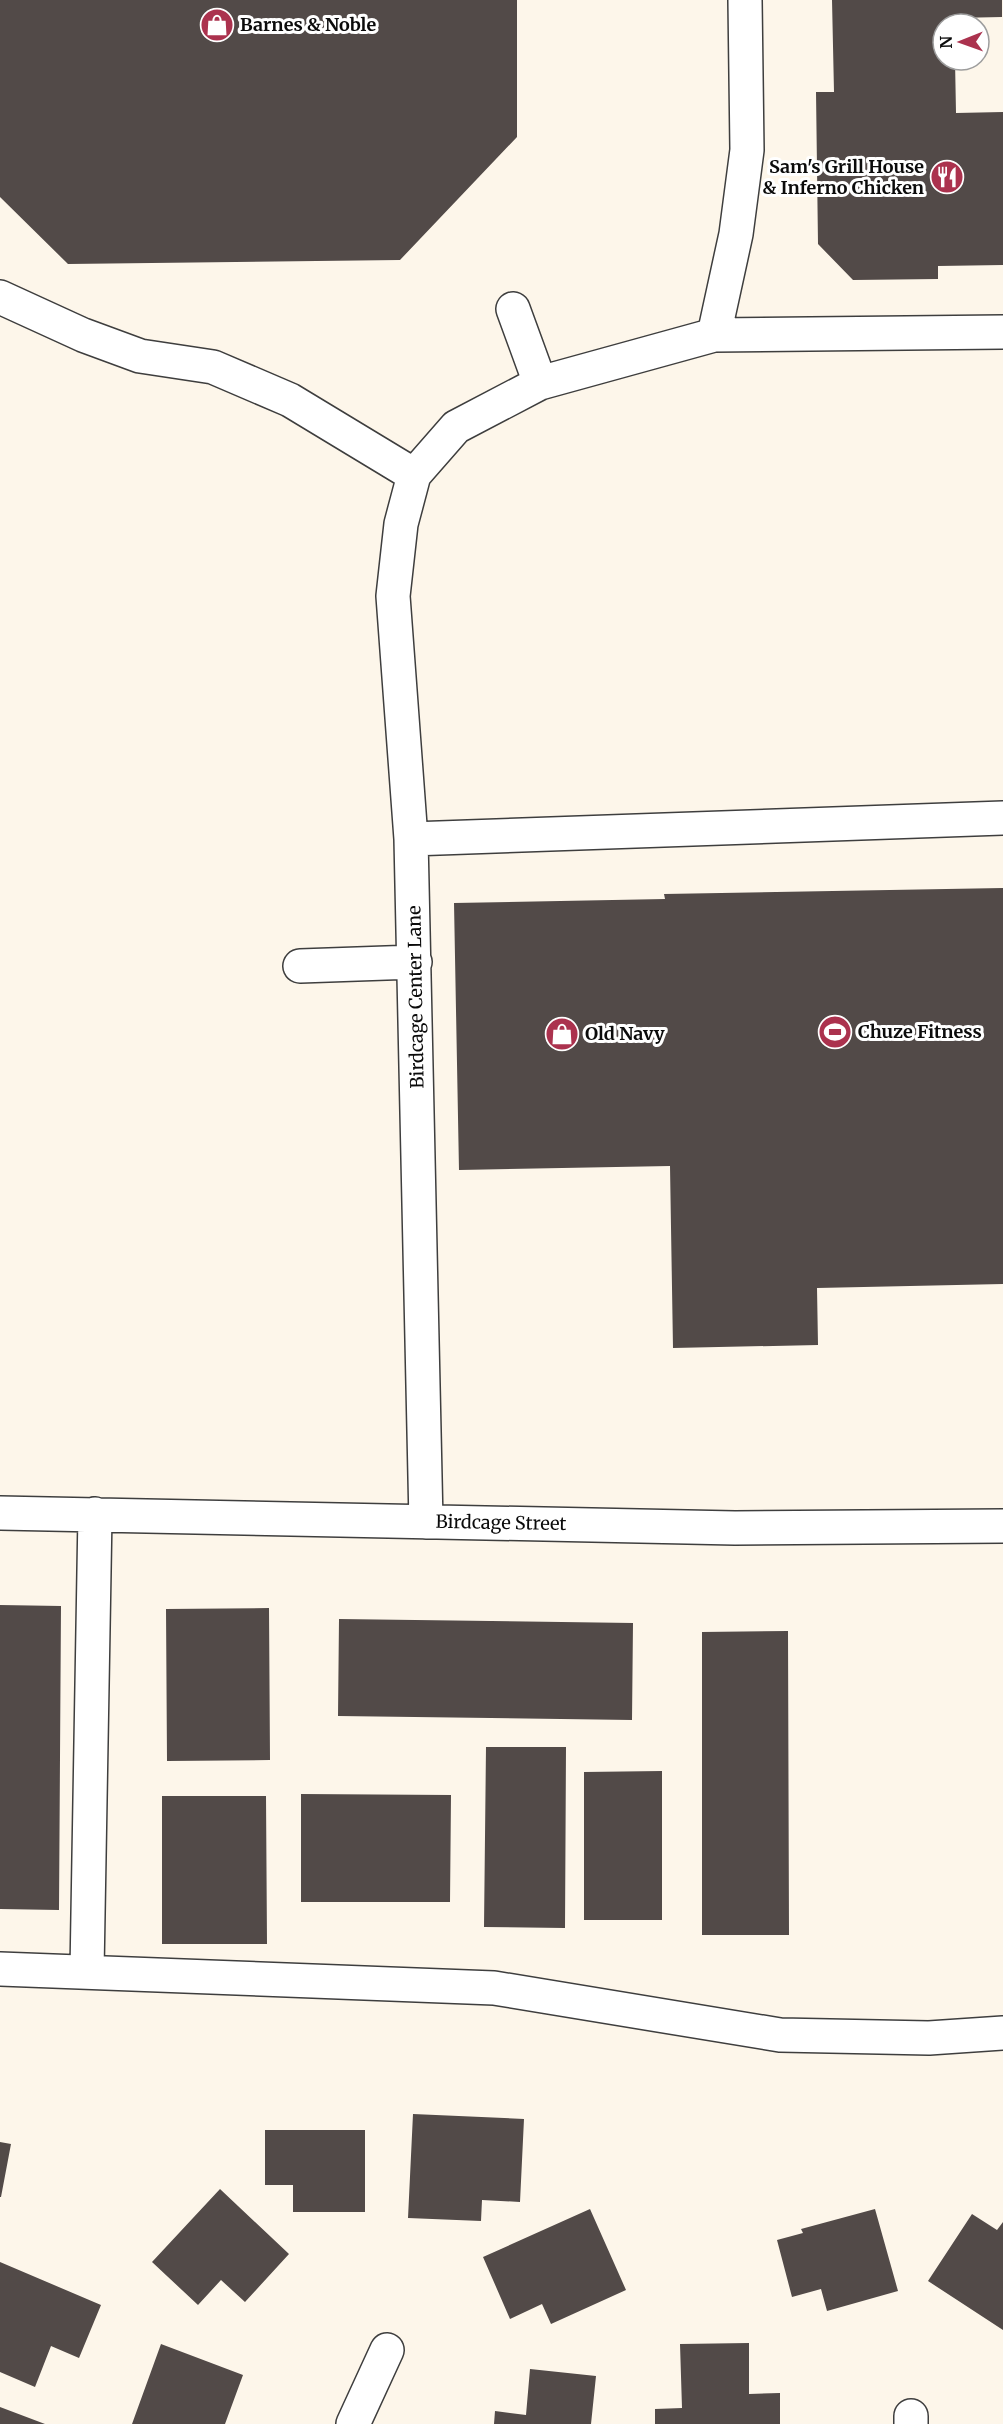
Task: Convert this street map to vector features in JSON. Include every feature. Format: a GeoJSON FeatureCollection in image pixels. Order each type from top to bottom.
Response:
{"type":"FeatureCollection","features":[{"type":"Feature","properties":{"kind":"street"},"geometry":{"type":"LineString","coordinates":[[714,335],[736,234],[747,150],[745,0]]}},
{"type":"Feature","properties":{"kind":"street"},"geometry":{"type":"LineString","coordinates":[[0,297],[83,335],[140,356],[213,367],[290,400],[414,475]]}},
{"type":"Feature","properties":{"kind":"street"},"geometry":{"type":"LineString","coordinates":[[513,309],[540,383]]}},
{"type":"Feature","properties":{"kind":"street","name":"Birdcage Center Lane"},"geometry":{"type":"LineString","coordinates":[[426,1522],[411,839],[393,596],[401,524],[414,475],[456,427],[540,383],[714,335],[1003,332]]}},
{"type":"Feature","properties":{"kind":"street"},"geometry":{"type":"LineString","coordinates":[[411,839],[1003,818]]}},
{"type":"Feature","properties":{"kind":"street"},"geometry":{"type":"LineString","coordinates":[[300,966],[415,962]]}},
{"type":"Feature","properties":{"kind":"street","name":"Birdcage Street"},"geometry":{"type":"LineString","coordinates":[[0,1513],[735,1528],[1003,1526]]}},
{"type":"Feature","properties":{"kind":"street"},"geometry":{"type":"LineString","coordinates":[[87,1971],[95,1514]]}},
{"type":"Feature","properties":{"kind":"street"},"geometry":{"type":"LineString","coordinates":[[0,1969],[494,1988],[780,2035],[929,2038],[1003,2033]]}},
{"type":"Feature","properties":{"kind":"street"},"geometry":{"type":"LineString","coordinates":[[353,2424],[387,2350]]}},
{"type":"Feature","properties":{"kind":"building"},"geometry":{"type":"Polygon","coordinates":[[[0,0],[517,0],[517,137],[400,260],[68,264],[0,197],[0,0]]]}},
{"type":"Feature","properties":{"kind":"building"},"geometry":{"type":"Polygon","coordinates":[[[832,0],[1002,0],[1002,17],[991,17],[991,12],[931,12],[931,72],[955,72],[956,113],[1003,112],[1003,265],[938,266],[938,279],[853,280],[818,244],[816,92],[834,92],[832,0]]]}},
{"type":"Feature","properties":{"kind":"building","name":"Chuze Fitness"},"geometry":{"type":"Polygon","coordinates":[[[1003,888],[1003,1284],[817,1288],[818,1345],[673,1348],[670,1166],[459,1170],[454,903],[665,899],[664,894],[1003,888]]]}},
{"type":"Feature","properties":{"kind":"building"},"geometry":{"type":"Polygon","coordinates":[[[0,1605],[61,1606],[59,1910],[0,1909],[0,1605]]]}},
{"type":"Feature","properties":{"kind":"building"},"geometry":{"type":"Polygon","coordinates":[[[269,1608],[270,1760],[167,1761],[166,1609],[269,1608]]]}},
{"type":"Feature","properties":{"kind":"building"},"geometry":{"type":"Polygon","coordinates":[[[339,1619],[633,1623],[632,1720],[338,1716],[339,1619]]]}},
{"type":"Feature","properties":{"kind":"building"},"geometry":{"type":"Polygon","coordinates":[[[788,1631],[789,1935],[702,1935],[702,1632],[788,1631]]]}},
{"type":"Feature","properties":{"kind":"building"},"geometry":{"type":"Polygon","coordinates":[[[486,1747],[566,1747],[565,1928],[484,1927],[486,1747]]]}},
{"type":"Feature","properties":{"kind":"building"},"geometry":{"type":"Polygon","coordinates":[[[662,1771],[662,1920],[584,1920],[584,1772],[662,1771]]]}},
{"type":"Feature","properties":{"kind":"building"},"geometry":{"type":"Polygon","coordinates":[[[301,1794],[451,1795],[450,1902],[301,1902],[301,1794]]]}},
{"type":"Feature","properties":{"kind":"building"},"geometry":{"type":"Polygon","coordinates":[[[162,1796],[266,1796],[267,1944],[162,1944],[162,1796]]]}},
{"type":"Feature","properties":{"kind":"building"},"geometry":{"type":"Polygon","coordinates":[[[413,2114],[524,2119],[520,2202],[482,2200],[481,2221],[408,2218],[413,2114]]]}},
{"type":"Feature","properties":{"kind":"building"},"geometry":{"type":"Polygon","coordinates":[[[265,2130],[365,2130],[365,2212],[293,2212],[293,2185],[265,2185],[265,2130]]]}},
{"type":"Feature","properties":{"kind":"building"},"geometry":{"type":"Polygon","coordinates":[[[0,2142],[11,2144],[1,2197],[0,2197],[0,2142]]]}},
{"type":"Feature","properties":{"kind":"building"},"geometry":{"type":"Polygon","coordinates":[[[220,2189],[289,2254],[245,2302],[221,2280],[198,2305],[152,2262],[220,2189]]]}},
{"type":"Feature","properties":{"kind":"building"},"geometry":{"type":"Polygon","coordinates":[[[590,2209],[626,2290],[551,2324],[542,2304],[510,2319],[483,2257],[590,2209]]]}},
{"type":"Feature","properties":{"kind":"building"},"geometry":{"type":"Polygon","coordinates":[[[875,2209],[898,2291],[827,2311],[821,2289],[792,2297],[777,2240],[803,2233],[801,2229],[875,2209]]]}},
{"type":"Feature","properties":{"kind":"building"},"geometry":{"type":"Polygon","coordinates":[[[972,2214],[997,2230],[1003,2222],[1003,2330],[928,2281],[972,2214]]]}},
{"type":"Feature","properties":{"kind":"building"},"geometry":{"type":"Polygon","coordinates":[[[0,2262],[101,2305],[79,2358],[51,2346],[35,2387],[0,2372],[0,2262]]]}},
{"type":"Feature","properties":{"kind":"building"},"geometry":{"type":"Polygon","coordinates":[[[749,2343],[749,2394],[780,2393],[780,2424],[655,2424],[655,2409],[682,2408],[680,2344],[749,2343]]]}},
{"type":"Feature","properties":{"kind":"building"},"geometry":{"type":"Polygon","coordinates":[[[161,2344],[243,2375],[225,2424],[132,2424],[161,2344]]]}},
{"type":"Feature","properties":{"kind":"building"},"geometry":{"type":"Polygon","coordinates":[[[530,2369],[596,2376],[591,2424],[494,2424],[495,2411],[526,2415],[530,2369]]]}},
{"type":"Feature","properties":{"kind":"building"},"geometry":{"type":"Polygon","coordinates":[[[0,2407],[45,2424],[0,2424],[0,2407]]]}},
{"type":"Feature","properties":{"kind":"place","name":"Barnes & Noble"},"geometry":{"type":"Point","coordinates":[217,25]}},
{"type":"Feature","properties":{"kind":"place","name":"Sam's Grill House & Inferno Chicken"},"geometry":{"type":"Point","coordinates":[947,177]}},
{"type":"Feature","properties":{"kind":"place","name":"Chuze Fitness"},"geometry":{"type":"Point","coordinates":[835,1032]}},
{"type":"Feature","properties":{"kind":"place","name":"Old Navy"},"geometry":{"type":"Point","coordinates":[562,1034]}}]}
